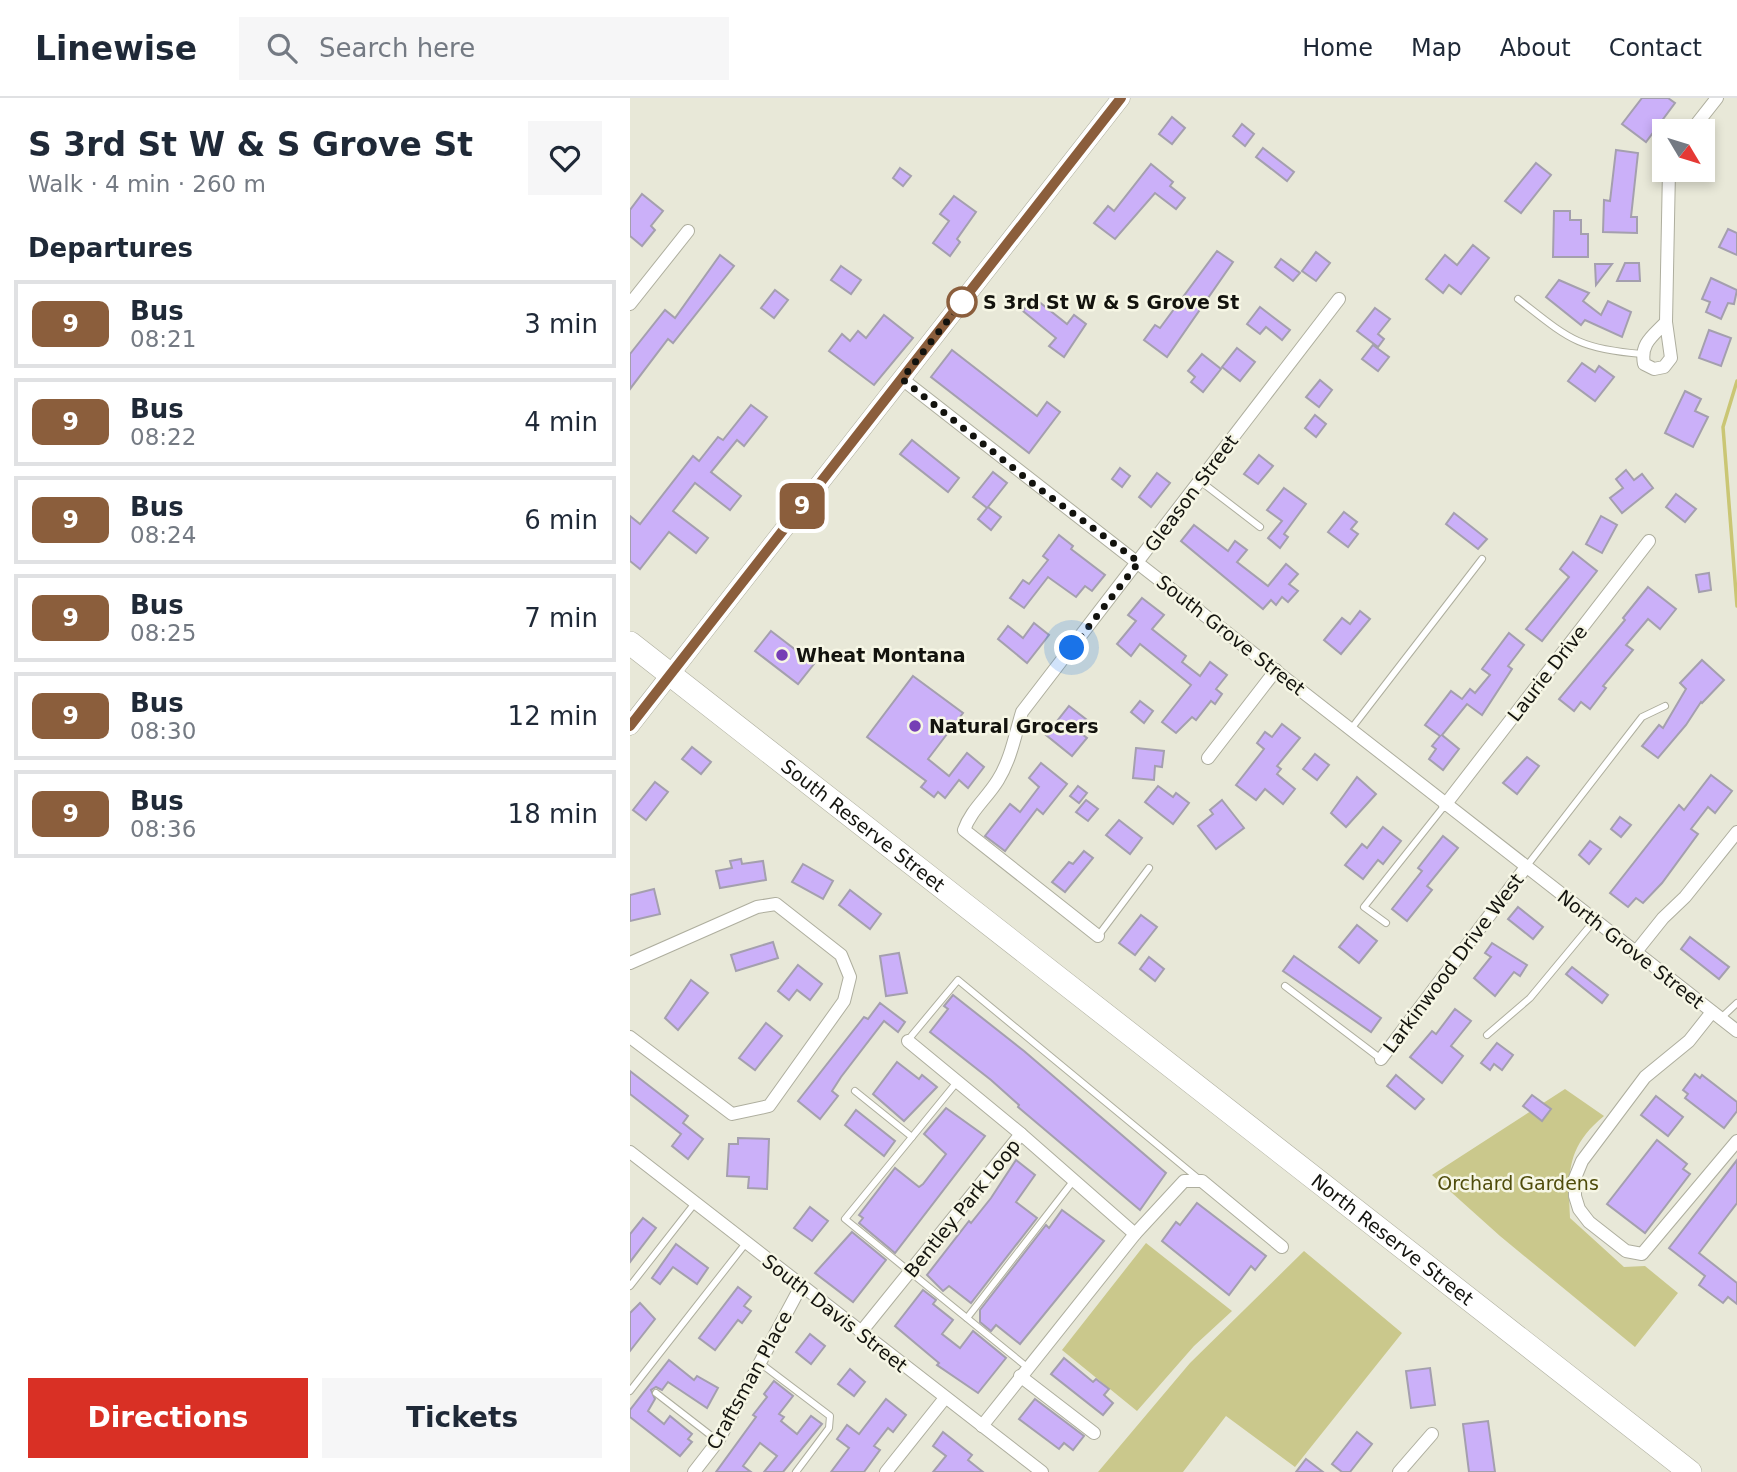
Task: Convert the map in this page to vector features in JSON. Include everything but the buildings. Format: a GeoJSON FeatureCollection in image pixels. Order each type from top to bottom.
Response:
{"type":"FeatureCollection","features":[{"type":"Feature","properties":{"kind":"highway","name":"South Reserve Street"},"geometry":{"type":"LineString","coordinates":[[630,643],[1096,1006]]}},
{"type":"Feature","properties":{"kind":"highway","name":"North Reserve Street"},"geometry":{"type":"LineString","coordinates":[[1096,1006],[1690,1472]]}},
{"type":"Feature","properties":{"kind":"street"},"geometry":{"type":"LineString","coordinates":[[630,726],[1121,98]]}},
{"type":"Feature","properties":{"kind":"street"},"geometry":{"type":"LineString","coordinates":[[1700,119],[1717,98]]}},
{"type":"Feature","properties":{"kind":"street"},"geometry":{"type":"LineString","coordinates":[[1666,322],[1645,343],[1642,354],[1644,364],[1654,369],[1664,367],[1671,358],[1666,322],[1669,182]]}},
{"type":"Feature","properties":{"kind":"street"},"geometry":{"type":"LineString","coordinates":[[630,304],[688,231]]}},
{"type":"Feature","properties":{"kind":"street","name":"Gleason Street"},"geometry":{"type":"LineString","coordinates":[[1098,936],[964,830],[969,816],[998,780],[1009,757],[1022,712],[1339,299]]}},
{"type":"Feature","properties":{"kind":"street","name":"South Grove Street"},"geometry":{"type":"LineString","coordinates":[[902,379],[1526,867]]}},
{"type":"Feature","properties":{"kind":"street","name":"Laurie Drive"},"geometry":{"type":"LineString","coordinates":[[1445,805],[1649,541]]}},
{"type":"Feature","properties":{"kind":"street"},"geometry":{"type":"LineString","coordinates":[[1208,758],[1276,670]]}},
{"type":"Feature","properties":{"kind":"street"},"geometry":{"type":"LineString","coordinates":[[1635,953],[1663,918],[1685,897],[1737,832]]}},
{"type":"Feature","properties":{"kind":"street","name":"North Grove Street"},"geometry":{"type":"LineString","coordinates":[[1526,867],[1737,1031]]}},
{"type":"Feature","properties":{"kind":"street","name":"Larkinwood Drive West"},"geometry":{"type":"LineString","coordinates":[[1381,1059],[1526,867]]}},
{"type":"Feature","properties":{"kind":"street"},"geometry":{"type":"LineString","coordinates":[[630,963],[757,907],[776,904],[841,955],[850,977],[844,1001],[769,1106],[732,1114],[630,1037]]}},
{"type":"Feature","properties":{"kind":"street"},"geometry":{"type":"LineString","coordinates":[[1717,1015],[1645,1077],[1582,1161],[1575,1178],[1575,1196],[1579,1209],[1611,1241],[1626,1251],[1643,1254],[1737,1141]]}},
{"type":"Feature","properties":{"kind":"street"},"geometry":{"type":"LineString","coordinates":[[908,1041],[1021,1134]]}},
{"type":"Feature","properties":{"kind":"street","name":"Bentley Park Loop"},"geometry":{"type":"LineString","coordinates":[[861,1332],[1021,1134],[1135,1234]]}},
{"type":"Feature","properties":{"kind":"street","name":"South Davis Street"},"geometry":{"type":"LineString","coordinates":[[630,1152],[1042,1472]]}},
{"type":"Feature","properties":{"kind":"street"},"geometry":{"type":"LineString","coordinates":[[982,1426],[1135,1234],[1184,1181],[1202,1181],[1282,1247]]}},
{"type":"Feature","properties":{"kind":"street","name":"Craftsman Place"},"geometry":{"type":"LineString","coordinates":[[694,1472],[718,1441],[801,1286]]}},
{"type":"Feature","properties":{"kind":"street"},"geometry":{"type":"LineString","coordinates":[[1024,1372],[1094,1433]]}},
{"type":"Feature","properties":{"kind":"street"},"geometry":{"type":"LineString","coordinates":[[886,1472],[945,1398]]}},
{"type":"Feature","properties":{"kind":"street"},"geometry":{"type":"LineString","coordinates":[[1399,1472],[1432,1434]]}},
{"type":"Feature","properties":{"kind":"lane"},"geometry":{"type":"LineString","coordinates":[[1518,299],[1573,342],[1613,352],[1642,354]]}},
{"type":"Feature","properties":{"kind":"lane"},"geometry":{"type":"LineString","coordinates":[[1200,481],[1260,527]]}},
{"type":"Feature","properties":{"kind":"lane"},"geometry":{"type":"LineString","coordinates":[[1350,730],[1482,559]]}},
{"type":"Feature","properties":{"kind":"lane"},"geometry":{"type":"LineString","coordinates":[[1526,867],[1642,717],[1665,706]]}},
{"type":"Feature","properties":{"kind":"lane"},"geometry":{"type":"LineString","coordinates":[[1386,923],[1364,907],[1445,805]]}},
{"type":"Feature","properties":{"kind":"lane"},"geometry":{"type":"LineString","coordinates":[[1098,936],[1149,868]]}},
{"type":"Feature","properties":{"kind":"lane"},"geometry":{"type":"LineString","coordinates":[[1487,1035],[1530,998],[1594,921]]}},
{"type":"Feature","properties":{"kind":"lane"},"geometry":{"type":"LineString","coordinates":[[908,1041],[958,980],[1202,1181]]}},
{"type":"Feature","properties":{"kind":"lane"},"geometry":{"type":"LineString","coordinates":[[1284,986],[1381,1059]]}},
{"type":"Feature","properties":{"kind":"lane"},"geometry":{"type":"LineString","coordinates":[[1717,1015],[1737,1003]]}},
{"type":"Feature","properties":{"kind":"lane"},"geometry":{"type":"LineString","coordinates":[[957,1082],[845,1219],[967,1318],[1024,1372]]}},
{"type":"Feature","properties":{"kind":"lane"},"geometry":{"type":"LineString","coordinates":[[855,1091],[912,1137]]}},
{"type":"Feature","properties":{"kind":"lane"},"geometry":{"type":"LineString","coordinates":[[967,1318],[1074,1180]]}},
{"type":"Feature","properties":{"kind":"lane"},"geometry":{"type":"LineString","coordinates":[[630,1286],[695,1203]]}},
{"type":"Feature","properties":{"kind":"lane"},"geometry":{"type":"LineString","coordinates":[[630,1391],[746,1243]]}},
{"type":"Feature","properties":{"kind":"lane"},"geometry":{"type":"LineString","coordinates":[[760,1363],[830,1416],[829,1428],[796,1472]]}},
{"type":"Feature","properties":{"kind":"lane"},"geometry":{"type":"LineString","coordinates":[[656,1393],[718,1441]]}},
{"type":"Feature","properties":{"kind":"green space","name":"Orchard Gardens"},"geometry":{"type":"Polygon","coordinates":[[[1565,1089],[1604,1116],[1582,1139],[1572,1162],[1570,1218],[1624,1267],[1645,1266],[1678,1293],[1635,1347],[1500,1236],[1432,1175],[1565,1089]]]}},
{"type":"Feature","properties":{"kind":"green space"},"geometry":{"type":"Polygon","coordinates":[[[1146,1243],[1232,1311],[1194,1346],[1137,1411],[1062,1350],[1146,1243]]]}},
{"type":"Feature","properties":{"kind":"green space"},"geometry":{"type":"Polygon","coordinates":[[[1304,1251],[1402,1333],[1295,1467],[1226,1416],[1183,1472],[1098,1472],[1190,1363],[1304,1251]]]}},
{"type":"Feature","properties":{"kind":"waterway"},"geometry":{"type":"LineString","coordinates":[[1737,381],[1723,427],[1737,606]]}},
{"type":"Feature","properties":{"kind":"bus line","name":"9"},"geometry":{"type":"LineString","coordinates":[[630,726],[1121,98]]}},
{"type":"Feature","properties":{"kind":"place","name":"S 3rd St W & S Grove St"},"geometry":{"type":"Point","coordinates":[962,302]}},
{"type":"Feature","properties":{"kind":"place","name":"Wheat Montana"},"geometry":{"type":"Point","coordinates":[782,655]}},
{"type":"Feature","properties":{"kind":"place","name":"Natural Grocers"},"geometry":{"type":"Point","coordinates":[915,726]}},
{"type":"Feature","properties":{"kind":"route"},"geometry":{"type":"LineString","coordinates":[[962,302],[902,379],[1037,487],[1139,562],[1072,648]]}}]}
